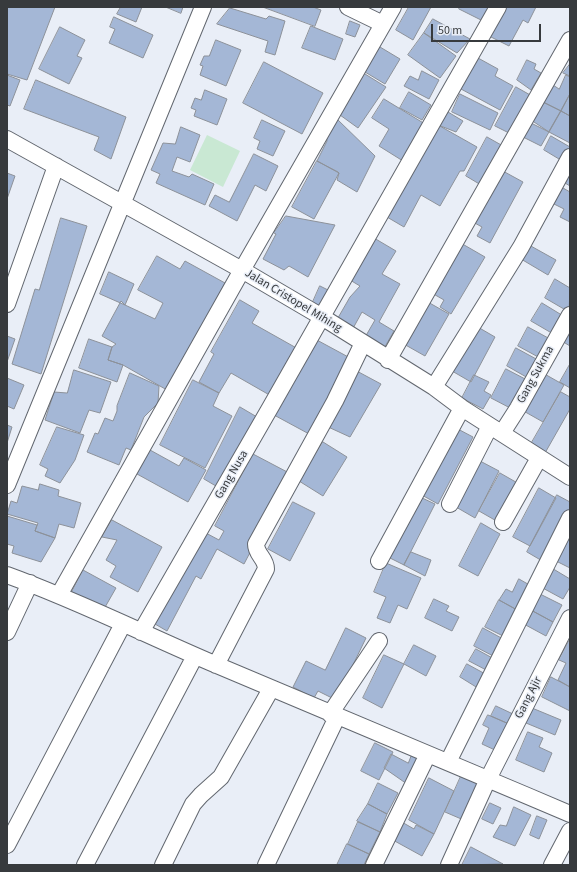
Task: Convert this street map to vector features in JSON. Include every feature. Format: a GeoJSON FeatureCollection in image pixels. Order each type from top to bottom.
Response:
{"type":"FeatureCollection","features":[{"type":"Feature","properties":{"kind":"street"},"geometry":{"type":"LineString","coordinates":[[7,485],[203,7]]}},
{"type":"Feature","properties":{"kind":"street"},"geometry":{"type":"LineString","coordinates":[[348,7],[383,24]]}},
{"type":"Feature","properties":{"kind":"street"},"geometry":{"type":"LineString","coordinates":[[59,595],[242,270],[393,7]]}},
{"type":"Feature","properties":{"kind":"street","name":"Gang Nusa"},"geometry":{"type":"LineString","coordinates":[[141,632],[498,7]]}},
{"type":"Feature","properties":{"kind":"street"},"geometry":{"type":"LineString","coordinates":[[388,360],[570,40]]}},
{"type":"Feature","properties":{"kind":"street","name":"Jalan Cristopel Mihing"},"geometry":{"type":"LineString","coordinates":[[7,139],[242,270],[322,317],[388,360],[434,387],[462,408],[539,458],[569,475]]}},
{"type":"Feature","properties":{"kind":"street"},"geometry":{"type":"LineString","coordinates":[[434,387],[521,247],[570,157]]}},
{"type":"Feature","properties":{"kind":"street"},"geometry":{"type":"LineString","coordinates":[[7,304],[56,166]]}},
{"type":"Feature","properties":{"kind":"street","name":"Gang Sukma"},"geometry":{"type":"LineString","coordinates":[[450,504],[496,430],[518,408],[570,315]]}},
{"type":"Feature","properties":{"kind":"street"},"geometry":{"type":"LineString","coordinates":[[216,665],[266,569],[266,563],[256,549],[256,544],[331,408],[363,343]]}},
{"type":"Feature","properties":{"kind":"street"},"geometry":{"type":"LineString","coordinates":[[379,561],[462,408]]}},
{"type":"Feature","properties":{"kind":"street"},"geometry":{"type":"LineString","coordinates":[[503,522],[539,458]]}},
{"type":"Feature","properties":{"kind":"street"},"geometry":{"type":"LineString","coordinates":[[448,762],[570,518]]}},
{"type":"Feature","properties":{"kind":"street"},"geometry":{"type":"LineString","coordinates":[[7,575],[59,595],[334,716],[448,762],[570,814]]}},
{"type":"Feature","properties":{"kind":"street"},"geometry":{"type":"LineString","coordinates":[[7,632],[30,583]]}},
{"type":"Feature","properties":{"kind":"street","name":"Gang Ajir"},"geometry":{"type":"LineString","coordinates":[[449,865],[488,779],[570,618]]}},
{"type":"Feature","properties":{"kind":"street"},"geometry":{"type":"LineString","coordinates":[[7,845],[123,624]]}},
{"type":"Feature","properties":{"kind":"street"},"geometry":{"type":"LineString","coordinates":[[266,865],[334,716],[379,641]]}},
{"type":"Feature","properties":{"kind":"street"},"geometry":{"type":"LineString","coordinates":[[85,865],[195,656]]}},
{"type":"Feature","properties":{"kind":"street"},"geometry":{"type":"LineString","coordinates":[[163,865],[193,804],[221,778],[271,689]]}},
{"type":"Feature","properties":{"kind":"street"},"geometry":{"type":"LineString","coordinates":[[374,865],[428,754]]}},
{"type":"Feature","properties":{"kind":"street"},"geometry":{"type":"LineString","coordinates":[[552,865],[570,831]]}},
{"type":"Feature","properties":{"kind":"green space"},"geometry":{"type":"Polygon","coordinates":[[[207,135],[240,151],[223,187],[190,170],[207,135]]]}},
{"type":"Feature","properties":{"kind":"building"},"geometry":{"type":"Polygon","coordinates":[[[7,7],[55,7],[27,80],[7,74],[7,7]]]}},
{"type":"Feature","properties":{"kind":"building"},"geometry":{"type":"Polygon","coordinates":[[[121,7],[142,7],[136,22],[117,14],[121,7]]]}},
{"type":"Feature","properties":{"kind":"building"},"geometry":{"type":"Polygon","coordinates":[[[166,7],[183,7],[181,13],[166,7]]]}},
{"type":"Feature","properties":{"kind":"building"},"geometry":{"type":"Polygon","coordinates":[[[263,7],[313,7],[321,10],[315,26],[263,7]]]}},
{"type":"Feature","properties":{"kind":"building"},"geometry":{"type":"Polygon","coordinates":[[[409,7],[431,7],[413,40],[396,30],[409,7]]]}},
{"type":"Feature","properties":{"kind":"building"},"geometry":{"type":"Polygon","coordinates":[[[460,7],[493,7],[485,22],[459,9],[460,7]]]}},
{"type":"Feature","properties":{"kind":"building"},"geometry":{"type":"Polygon","coordinates":[[[505,7],[536,7],[528,23],[523,20],[509,46],[489,36],[505,7]]]}},
{"type":"Feature","properties":{"kind":"building"},"geometry":{"type":"Polygon","coordinates":[[[230,8],[266,19],[269,16],[285,21],[275,55],[265,52],[268,41],[217,24],[230,8]]]}},
{"type":"Feature","properties":{"kind":"building"},"geometry":{"type":"Polygon","coordinates":[[[114,17],[153,35],[143,58],[109,43],[115,29],[110,27],[114,17]]]}},
{"type":"Feature","properties":{"kind":"building"},"geometry":{"type":"Polygon","coordinates":[[[433,19],[470,39],[457,53],[424,33],[433,19]]]}},
{"type":"Feature","properties":{"kind":"building"},"geometry":{"type":"Polygon","coordinates":[[[350,21],[360,25],[355,37],[346,34],[350,21]]]}},
{"type":"Feature","properties":{"kind":"building"},"geometry":{"type":"Polygon","coordinates":[[[311,26],[343,39],[335,60],[302,48],[311,26]]]}},
{"type":"Feature","properties":{"kind":"building"},"geometry":{"type":"Polygon","coordinates":[[[60,27],[85,40],[77,56],[82,58],[69,84],[39,69],[60,27]]]}},
{"type":"Feature","properties":{"kind":"building"},"geometry":{"type":"Polygon","coordinates":[[[424,33],[456,56],[440,78],[408,55],[424,33]]]}},
{"type":"Feature","properties":{"kind":"building"},"geometry":{"type":"Polygon","coordinates":[[[216,40],[241,50],[226,86],[200,75],[203,66],[200,65],[204,56],[209,56],[216,40]]]}},
{"type":"Feature","properties":{"kind":"building"},"geometry":{"type":"Polygon","coordinates":[[[380,47],[400,59],[385,84],[365,72],[380,47]]]}},
{"type":"Feature","properties":{"kind":"building"},"geometry":{"type":"Polygon","coordinates":[[[478,58],[498,69],[495,76],[513,86],[500,110],[461,89],[478,58]]]}},
{"type":"Feature","properties":{"kind":"building"},"geometry":{"type":"Polygon","coordinates":[[[527,60],[536,64],[534,69],[541,73],[531,90],[517,80],[527,60]]]}},
{"type":"Feature","properties":{"kind":"building"},"geometry":{"type":"Polygon","coordinates":[[[264,62],[323,93],[302,134],[243,103],[264,62]]]}},
{"type":"Feature","properties":{"kind":"building"},"geometry":{"type":"Polygon","coordinates":[[[570,64],[570,76],[563,73],[570,64]]]}},
{"type":"Feature","properties":{"kind":"building"},"geometry":{"type":"Polygon","coordinates":[[[422,71],[439,80],[429,99],[404,86],[410,76],[418,80],[422,71]]]}},
{"type":"Feature","properties":{"kind":"building"},"geometry":{"type":"Polygon","coordinates":[[[365,74],[386,87],[358,128],[340,115],[365,74]]]}},
{"type":"Feature","properties":{"kind":"building"},"geometry":{"type":"Polygon","coordinates":[[[7,75],[20,80],[10,106],[7,105],[7,75]]]}},
{"type":"Feature","properties":{"kind":"building"},"geometry":{"type":"Polygon","coordinates":[[[566,75],[570,77],[570,94],[561,111],[541,101],[550,83],[559,89],[566,75]]]}},
{"type":"Feature","properties":{"kind":"building"},"geometry":{"type":"Polygon","coordinates":[[[36,80],[126,117],[111,159],[94,150],[99,137],[24,109],[36,80]]]}},
{"type":"Feature","properties":{"kind":"building"},"geometry":{"type":"Polygon","coordinates":[[[516,87],[532,96],[511,134],[495,126],[516,87]]]}},
{"type":"Feature","properties":{"kind":"building"},"geometry":{"type":"Polygon","coordinates":[[[205,90],[227,99],[217,125],[194,116],[196,110],[191,108],[195,98],[201,100],[205,90]]]}},
{"type":"Feature","properties":{"kind":"building"},"geometry":{"type":"Polygon","coordinates":[[[409,92],[431,105],[422,120],[400,108],[409,92]]]}},
{"type":"Feature","properties":{"kind":"building"},"geometry":{"type":"Polygon","coordinates":[[[460,94],[498,113],[490,130],[452,112],[460,94]]]}},
{"type":"Feature","properties":{"kind":"building"},"geometry":{"type":"Polygon","coordinates":[[[570,94],[570,116],[561,111],[570,94]]]}},
{"type":"Feature","properties":{"kind":"building"},"geometry":{"type":"Polygon","coordinates":[[[384,99],[425,124],[403,161],[379,146],[389,129],[372,118],[384,99]]]}},
{"type":"Feature","properties":{"kind":"building"},"geometry":{"type":"Polygon","coordinates":[[[541,101],[561,111],[549,132],[531,120],[541,101]]]}},
{"type":"Feature","properties":{"kind":"building"},"geometry":{"type":"Polygon","coordinates":[[[561,111],[570,116],[570,143],[549,132],[561,111]]]}},
{"type":"Feature","properties":{"kind":"building"},"geometry":{"type":"Polygon","coordinates":[[[448,112],[463,121],[456,132],[438,125],[448,112]]]}},
{"type":"Feature","properties":{"kind":"building"},"geometry":{"type":"Polygon","coordinates":[[[262,120],[285,131],[273,156],[257,149],[260,141],[254,138],[262,120]]]}},
{"type":"Feature","properties":{"kind":"building"},"geometry":{"type":"Polygon","coordinates":[[[334,120],[338,120],[375,156],[357,192],[337,180],[338,172],[317,161],[327,141],[326,134],[334,120]]]}},
{"type":"Feature","properties":{"kind":"building"},"geometry":{"type":"Polygon","coordinates":[[[527,121],[549,132],[541,146],[519,135],[527,121]]]}},
{"type":"Feature","properties":{"kind":"building"},"geometry":{"type":"Polygon","coordinates":[[[438,125],[477,147],[464,171],[460,171],[440,206],[421,195],[404,227],[387,217],[438,125]]]}},
{"type":"Feature","properties":{"kind":"building"},"geometry":{"type":"Polygon","coordinates":[[[181,127],[200,135],[190,162],[177,157],[172,171],[189,177],[192,174],[214,184],[205,205],[156,183],[160,174],[151,170],[163,143],[175,144],[181,127]]]}},
{"type":"Feature","properties":{"kind":"building"},"geometry":{"type":"Polygon","coordinates":[[[551,136],[570,147],[570,152],[564,162],[544,150],[551,136]]]}},
{"type":"Feature","properties":{"kind":"building"},"geometry":{"type":"Polygon","coordinates":[[[487,137],[503,146],[481,185],[466,176],[487,137]]]}},
{"type":"Feature","properties":{"kind":"building"},"geometry":{"type":"Polygon","coordinates":[[[254,154],[278,166],[266,191],[255,185],[237,221],[209,206],[215,195],[229,202],[254,154]]]}},
{"type":"Feature","properties":{"kind":"building"},"geometry":{"type":"Polygon","coordinates":[[[317,161],[339,173],[314,219],[292,207],[317,161]]]}},
{"type":"Feature","properties":{"kind":"building"},"geometry":{"type":"Polygon","coordinates":[[[570,164],[570,186],[560,180],[570,164]]]}},
{"type":"Feature","properties":{"kind":"building"},"geometry":{"type":"Polygon","coordinates":[[[501,170],[523,182],[490,243],[477,236],[482,227],[473,222],[501,170]]]}},
{"type":"Feature","properties":{"kind":"building"},"geometry":{"type":"Polygon","coordinates":[[[7,173],[15,176],[7,199],[7,173]]]}},
{"type":"Feature","properties":{"kind":"building"},"geometry":{"type":"Polygon","coordinates":[[[556,184],[570,192],[570,222],[560,217],[564,209],[548,201],[556,184]]]}},
{"type":"Feature","properties":{"kind":"building"},"geometry":{"type":"Polygon","coordinates":[[[286,216],[335,225],[308,277],[289,266],[284,270],[263,259],[276,234],[274,233],[286,216]]]}},
{"type":"Feature","properties":{"kind":"building"},"geometry":{"type":"Polygon","coordinates":[[[61,218],[87,226],[41,374],[12,364],[35,289],[39,290],[61,218]]]}},
{"type":"Feature","properties":{"kind":"building"},"geometry":{"type":"Polygon","coordinates":[[[374,238],[396,251],[382,274],[400,284],[379,322],[394,331],[383,350],[364,339],[375,320],[362,312],[351,332],[335,323],[350,297],[360,286],[350,280],[374,238]]]}},
{"type":"Feature","properties":{"kind":"building"},"geometry":{"type":"Polygon","coordinates":[[[459,242],[485,257],[451,314],[440,307],[444,300],[430,292],[459,242]]]}},
{"type":"Feature","properties":{"kind":"building"},"geometry":{"type":"Polygon","coordinates":[[[529,245],[556,260],[548,275],[521,259],[529,245]]]}},
{"type":"Feature","properties":{"kind":"building"},"geometry":{"type":"Polygon","coordinates":[[[157,256],[180,269],[185,261],[225,283],[167,390],[123,365],[108,360],[112,347],[116,344],[102,336],[121,301],[125,305],[155,319],[163,303],[138,290],[157,256]]]}},
{"type":"Feature","properties":{"kind":"building"},"geometry":{"type":"Polygon","coordinates":[[[109,272],[134,284],[125,305],[100,294],[109,272]]]}},
{"type":"Feature","properties":{"kind":"building"},"geometry":{"type":"Polygon","coordinates":[[[555,279],[570,288],[569,312],[545,298],[555,279]]]}},
{"type":"Feature","properties":{"kind":"building"},"geometry":{"type":"Polygon","coordinates":[[[320,286],[330,291],[323,308],[312,304],[320,286]]]}},
{"type":"Feature","properties":{"kind":"building"},"geometry":{"type":"Polygon","coordinates":[[[240,300],[259,311],[252,323],[300,350],[273,397],[231,373],[219,393],[199,382],[214,354],[211,352],[240,300]]]}},
{"type":"Feature","properties":{"kind":"building"},"geometry":{"type":"Polygon","coordinates":[[[426,301],[449,314],[425,356],[402,343],[426,301]]]}},
{"type":"Feature","properties":{"kind":"building"},"geometry":{"type":"Polygon","coordinates":[[[542,303],[565,317],[555,335],[531,321],[542,303]]]}},
{"type":"Feature","properties":{"kind":"building"},"geometry":{"type":"Polygon","coordinates":[[[570,322],[570,346],[560,340],[570,322]]]}},
{"type":"Feature","properties":{"kind":"building"},"geometry":{"type":"Polygon","coordinates":[[[476,326],[495,337],[471,382],[452,371],[476,326]]]}},
{"type":"Feature","properties":{"kind":"building"},"geometry":{"type":"Polygon","coordinates":[[[528,327],[550,339],[540,358],[518,346],[528,327]]]}},
{"type":"Feature","properties":{"kind":"building"},"geometry":{"type":"Polygon","coordinates":[[[7,336],[15,339],[7,362],[7,336]]]}},
{"type":"Feature","properties":{"kind":"building"},"geometry":{"type":"Polygon","coordinates":[[[89,339],[112,347],[108,360],[123,365],[117,382],[79,368],[89,339]]]}},
{"type":"Feature","properties":{"kind":"building"},"geometry":{"type":"Polygon","coordinates":[[[315,339],[352,359],[311,435],[274,415],[315,339]]]}},
{"type":"Feature","properties":{"kind":"building"},"geometry":{"type":"Polygon","coordinates":[[[516,348],[538,360],[528,378],[507,366],[516,348]]]}},
{"type":"Feature","properties":{"kind":"building"},"geometry":{"type":"Polygon","coordinates":[[[570,364],[570,388],[560,382],[570,364]]]}},
{"type":"Feature","properties":{"kind":"building"},"geometry":{"type":"Polygon","coordinates":[[[353,369],[381,384],[350,437],[326,426],[353,369]]]}},
{"type":"Feature","properties":{"kind":"building"},"geometry":{"type":"Polygon","coordinates":[[[506,369],[529,381],[514,410],[491,398],[506,369]]]}},
{"type":"Feature","properties":{"kind":"building"},"geometry":{"type":"Polygon","coordinates":[[[74,370],[111,382],[100,413],[89,410],[80,433],[45,420],[54,392],[67,393],[74,370]]]}},
{"type":"Feature","properties":{"kind":"building"},"geometry":{"type":"Polygon","coordinates":[[[541,372],[564,385],[543,422],[520,409],[541,372]]]}},
{"type":"Feature","properties":{"kind":"building"},"geometry":{"type":"Polygon","coordinates":[[[130,373],[159,386],[158,403],[144,417],[131,450],[126,448],[119,465],[87,452],[95,433],[98,434],[105,418],[113,421],[117,411],[117,406],[130,373]]]}},
{"type":"Feature","properties":{"kind":"building"},"geometry":{"type":"Polygon","coordinates":[[[474,375],[489,382],[484,391],[491,395],[483,409],[462,398],[474,375]]]}},
{"type":"Feature","properties":{"kind":"building"},"geometry":{"type":"Polygon","coordinates":[[[7,378],[24,385],[14,409],[7,406],[7,378]]]}},
{"type":"Feature","properties":{"kind":"building"},"geometry":{"type":"Polygon","coordinates":[[[193,380],[219,393],[213,406],[232,416],[205,468],[160,445],[193,380]]]}},
{"type":"Feature","properties":{"kind":"building"},"geometry":{"type":"Polygon","coordinates":[[[561,392],[570,397],[570,409],[545,453],[531,444],[561,392]]]}},
{"type":"Feature","properties":{"kind":"building"},"geometry":{"type":"Polygon","coordinates":[[[240,407],[257,417],[221,489],[204,479],[240,407]]]}},
{"type":"Feature","properties":{"kind":"building"},"geometry":{"type":"Polygon","coordinates":[[[7,425],[12,427],[7,443],[7,425]]]}},
{"type":"Feature","properties":{"kind":"building"},"geometry":{"type":"Polygon","coordinates":[[[57,427],[84,435],[75,460],[60,483],[45,476],[48,469],[40,465],[57,427]]]}},
{"type":"Feature","properties":{"kind":"building"},"geometry":{"type":"Polygon","coordinates":[[[454,427],[473,437],[438,504],[420,494],[454,427]]]}},
{"type":"Feature","properties":{"kind":"building"},"geometry":{"type":"Polygon","coordinates":[[[323,442],[347,457],[323,496],[299,481],[323,442]]]}},
{"type":"Feature","properties":{"kind":"building"},"geometry":{"type":"Polygon","coordinates":[[[150,450],[179,466],[184,458],[206,470],[188,502],[137,474],[150,450]]]}},
{"type":"Feature","properties":{"kind":"building"},"geometry":{"type":"Polygon","coordinates":[[[253,454],[291,474],[244,564],[217,549],[201,579],[196,576],[167,631],[155,624],[204,532],[219,540],[224,531],[215,526],[253,454]]]}},
{"type":"Feature","properties":{"kind":"building"},"geometry":{"type":"Polygon","coordinates":[[[480,461],[499,471],[475,518],[456,507],[480,461]]]}},
{"type":"Feature","properties":{"kind":"building"},"geometry":{"type":"Polygon","coordinates":[[[500,473],[521,485],[500,523],[479,511],[500,473]]]}},
{"type":"Feature","properties":{"kind":"building"},"geometry":{"type":"Polygon","coordinates":[[[40,484],[59,490],[58,496],[81,503],[74,528],[59,524],[55,538],[35,531],[38,523],[7,514],[11,501],[17,503],[22,486],[38,490],[40,484]]]}},
{"type":"Feature","properties":{"kind":"building"},"geometry":{"type":"Polygon","coordinates":[[[539,488],[556,498],[530,546],[513,537],[539,488]]]}},
{"type":"Feature","properties":{"kind":"building"},"geometry":{"type":"Polygon","coordinates":[[[557,495],[570,502],[570,512],[544,562],[527,552],[557,495]]]}},
{"type":"Feature","properties":{"kind":"building"},"geometry":{"type":"Polygon","coordinates":[[[420,497],[435,504],[404,565],[386,556],[420,497]]]}},
{"type":"Feature","properties":{"kind":"building"},"geometry":{"type":"Polygon","coordinates":[[[293,502],[315,513],[290,561],[268,549],[293,502]]]}},
{"type":"Feature","properties":{"kind":"building"},"geometry":{"type":"Polygon","coordinates":[[[7,516],[37,525],[35,531],[55,538],[41,562],[12,553],[14,546],[7,544],[7,516]]]}},
{"type":"Feature","properties":{"kind":"building"},"geometry":{"type":"Polygon","coordinates":[[[112,520],[162,547],[138,592],[110,577],[116,566],[106,560],[117,540],[102,537],[112,520]]]}},
{"type":"Feature","properties":{"kind":"building"},"geometry":{"type":"Polygon","coordinates":[[[481,523],[500,534],[478,576],[459,566],[481,523]]]}},
{"type":"Feature","properties":{"kind":"building"},"geometry":{"type":"Polygon","coordinates":[[[570,533],[570,568],[556,561],[570,533]]]}},
{"type":"Feature","properties":{"kind":"building"},"geometry":{"type":"Polygon","coordinates":[[[411,552],[431,560],[425,576],[404,565],[411,552]]]}},
{"type":"Feature","properties":{"kind":"building"},"geometry":{"type":"Polygon","coordinates":[[[386,563],[421,578],[407,609],[398,605],[390,623],[377,618],[386,597],[374,592],[386,563]]]}},
{"type":"Feature","properties":{"kind":"building"},"geometry":{"type":"Polygon","coordinates":[[[550,567],[570,579],[570,587],[563,599],[539,586],[550,567]]]}},
{"type":"Feature","properties":{"kind":"building"},"geometry":{"type":"Polygon","coordinates":[[[83,570],[116,588],[104,609],[72,592],[83,570]]]}},
{"type":"Feature","properties":{"kind":"building"},"geometry":{"type":"Polygon","coordinates":[[[519,579],[533,587],[519,611],[499,600],[506,589],[512,592],[519,579]]]}},
{"type":"Feature","properties":{"kind":"building"},"geometry":{"type":"Polygon","coordinates":[[[538,593],[562,605],[553,622],[529,609],[538,593]]]}},
{"type":"Feature","properties":{"kind":"building"},"geometry":{"type":"Polygon","coordinates":[[[434,599],[449,606],[446,611],[459,617],[452,631],[425,618],[434,599]]]}},
{"type":"Feature","properties":{"kind":"building"},"geometry":{"type":"Polygon","coordinates":[[[499,600],[519,611],[505,637],[485,627],[499,600]]]}},
{"type":"Feature","properties":{"kind":"building"},"geometry":{"type":"Polygon","coordinates":[[[529,609],[553,622],[546,636],[522,623],[529,609]]]}},
{"type":"Feature","properties":{"kind":"building"},"geometry":{"type":"Polygon","coordinates":[[[346,628],[366,638],[336,700],[318,691],[314,698],[293,687],[306,661],[325,670],[346,628]]]}},
{"type":"Feature","properties":{"kind":"building"},"geometry":{"type":"Polygon","coordinates":[[[483,628],[505,640],[497,658],[474,646],[483,628]]]}},
{"type":"Feature","properties":{"kind":"building"},"geometry":{"type":"Polygon","coordinates":[[[569,641],[570,687],[558,680],[566,663],[559,660],[569,641]]]}},
{"type":"Feature","properties":{"kind":"building"},"geometry":{"type":"Polygon","coordinates":[[[414,645],[436,656],[426,676],[404,664],[414,645]]]}},
{"type":"Feature","properties":{"kind":"building"},"geometry":{"type":"Polygon","coordinates":[[[476,649],[496,660],[490,672],[469,661],[476,649]]]}},
{"type":"Feature","properties":{"kind":"building"},"geometry":{"type":"Polygon","coordinates":[[[384,655],[404,664],[382,708],[363,698],[384,655]]]}},
{"type":"Feature","properties":{"kind":"building"},"geometry":{"type":"Polygon","coordinates":[[[467,664],[489,676],[481,690],[460,677],[467,664]]]}},
{"type":"Feature","properties":{"kind":"building"},"geometry":{"type":"Polygon","coordinates":[[[551,677],[570,687],[570,711],[542,697],[551,677]]]}},
{"type":"Feature","properties":{"kind":"building"},"geometry":{"type":"Polygon","coordinates":[[[496,706],[513,714],[509,724],[491,716],[496,706]]]}},
{"type":"Feature","properties":{"kind":"building"},"geometry":{"type":"Polygon","coordinates":[[[532,708],[561,720],[555,735],[526,723],[532,708]]]}},
{"type":"Feature","properties":{"kind":"building"},"geometry":{"type":"Polygon","coordinates":[[[488,715],[509,724],[497,751],[482,744],[489,728],[483,725],[488,715]]]}},
{"type":"Feature","properties":{"kind":"building"},"geometry":{"type":"Polygon","coordinates":[[[528,732],[543,738],[539,747],[552,753],[544,772],[516,760],[528,732]]]}},
{"type":"Feature","properties":{"kind":"building"},"geometry":{"type":"Polygon","coordinates":[[[375,743],[393,752],[379,780],[361,771],[375,743]]]}},
{"type":"Feature","properties":{"kind":"building"},"geometry":{"type":"Polygon","coordinates":[[[413,752],[421,756],[407,784],[384,768],[391,754],[408,763],[413,752]]]}},
{"type":"Feature","properties":{"kind":"building"},"geometry":{"type":"Polygon","coordinates":[[[462,774],[483,784],[466,821],[445,812],[462,774]]]}},
{"type":"Feature","properties":{"kind":"building"},"geometry":{"type":"Polygon","coordinates":[[[429,778],[454,791],[434,834],[409,820],[429,778]]]}},
{"type":"Feature","properties":{"kind":"building"},"geometry":{"type":"Polygon","coordinates":[[[378,783],[398,793],[387,814],[368,804],[378,783]]]}},
{"type":"Feature","properties":{"kind":"building"},"geometry":{"type":"Polygon","coordinates":[[[490,803],[501,808],[493,824],[482,819],[490,803]]]}},
{"type":"Feature","properties":{"kind":"building"},"geometry":{"type":"Polygon","coordinates":[[[368,804],[387,814],[380,832],[357,821],[368,804]]]}},
{"type":"Feature","properties":{"kind":"building"},"geometry":{"type":"Polygon","coordinates":[[[514,807],[531,815],[515,846],[493,837],[500,825],[506,826],[514,807]]]}},
{"type":"Feature","properties":{"kind":"building"},"geometry":{"type":"Polygon","coordinates":[[[537,816],[547,820],[539,839],[530,835],[537,816]]]}},
{"type":"Feature","properties":{"kind":"building"},"geometry":{"type":"Polygon","coordinates":[[[400,821],[414,829],[416,825],[434,834],[422,856],[391,839],[400,821]]]}},
{"type":"Feature","properties":{"kind":"building"},"geometry":{"type":"Polygon","coordinates":[[[358,822],[380,832],[369,854],[348,844],[358,822]]]}},
{"type":"Feature","properties":{"kind":"building"},"geometry":{"type":"Polygon","coordinates":[[[347,844],[369,854],[364,865],[337,865],[347,844]]]}},
{"type":"Feature","properties":{"kind":"building"},"geometry":{"type":"Polygon","coordinates":[[[471,847],[503,864],[462,865],[471,847]]]}}]}
